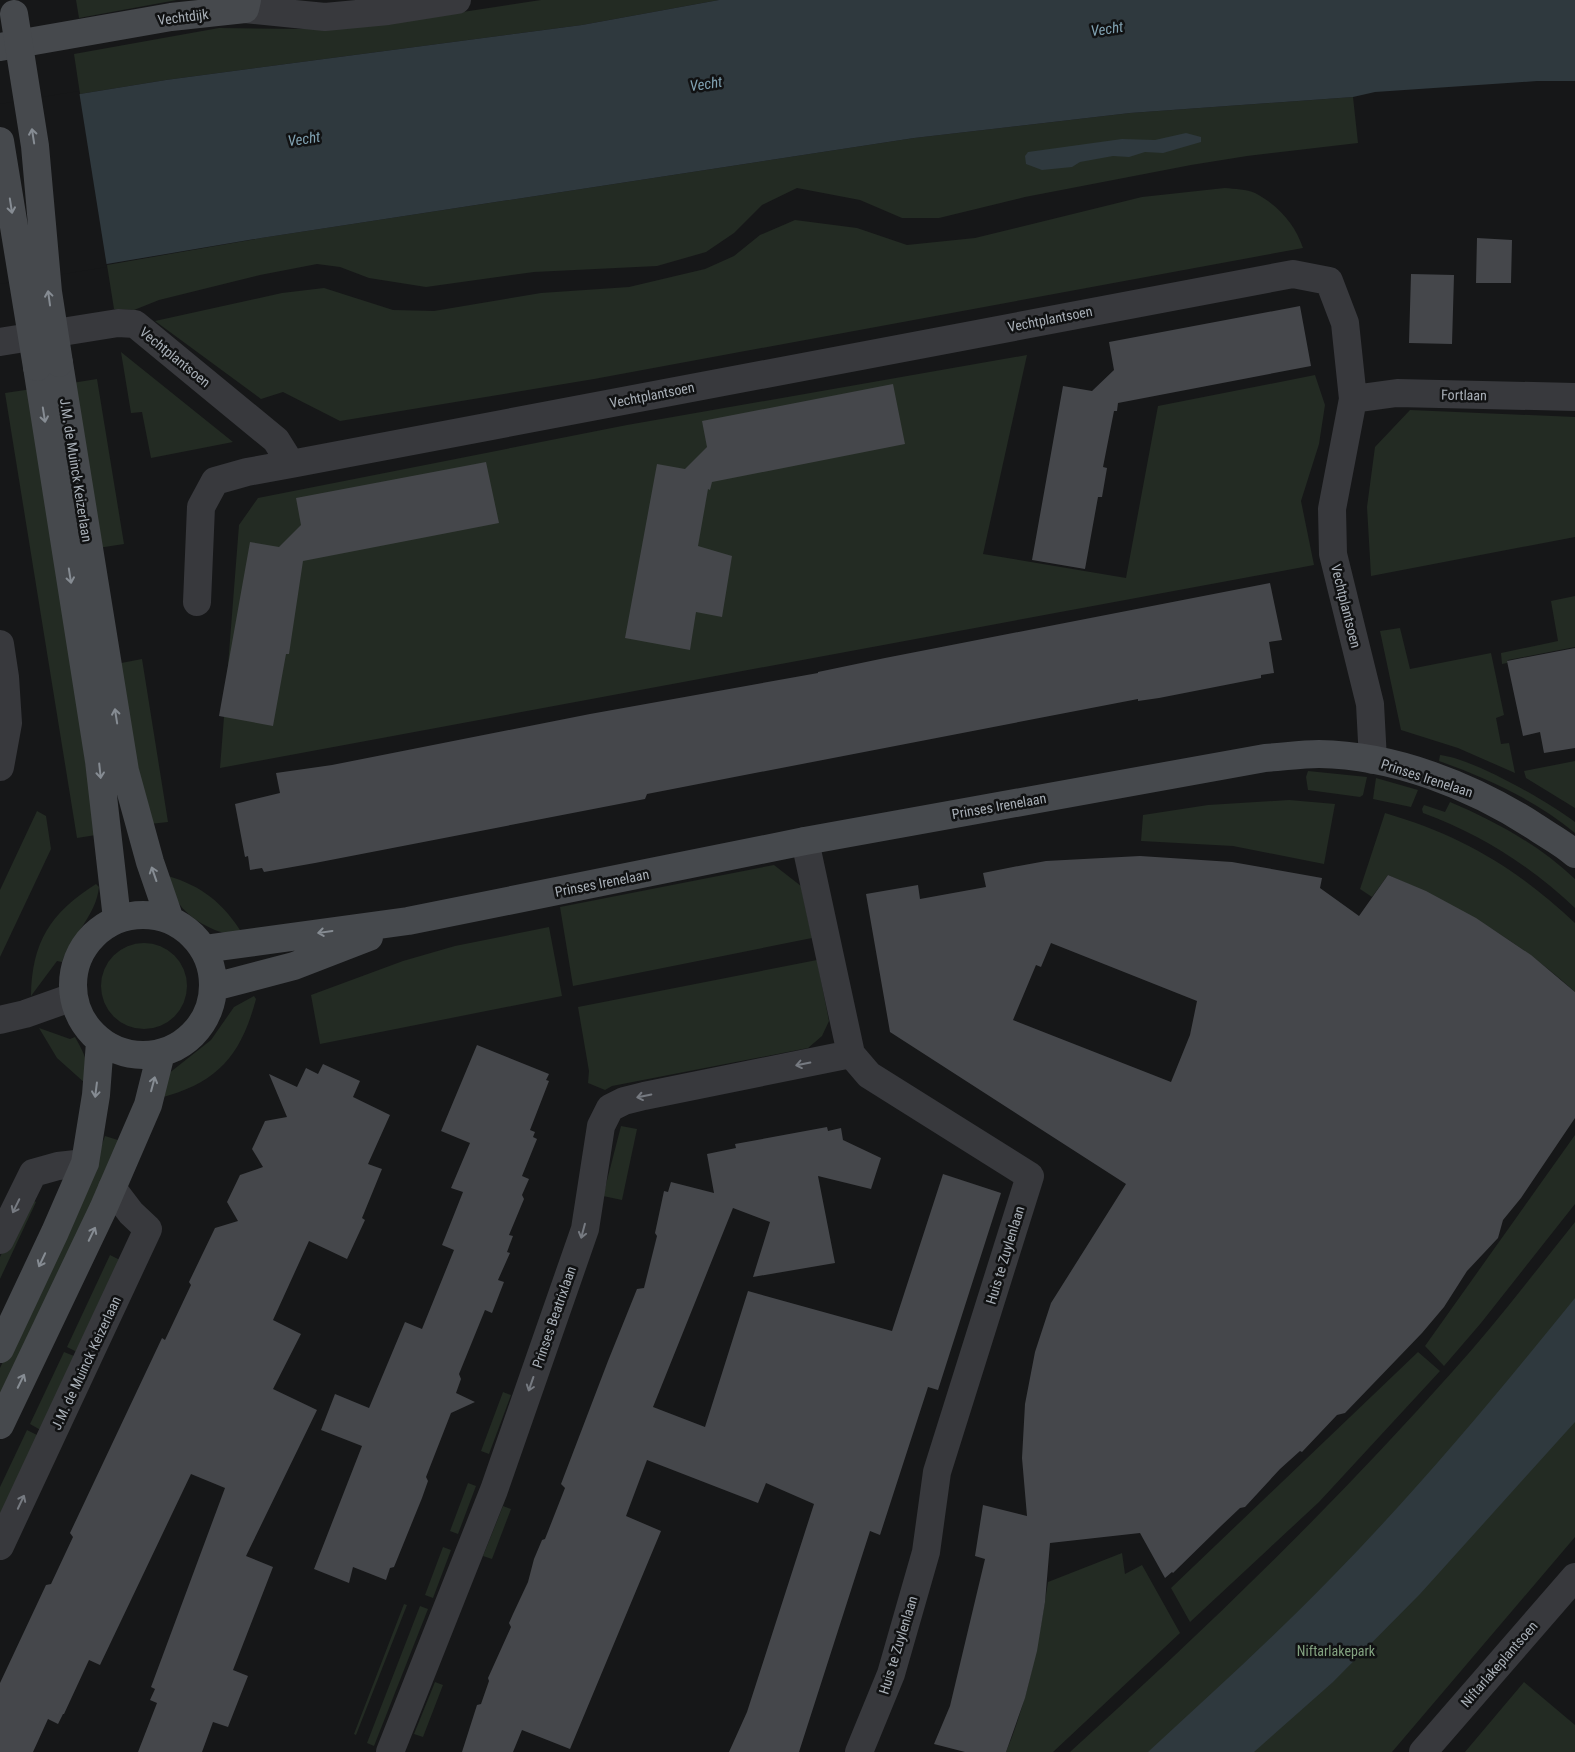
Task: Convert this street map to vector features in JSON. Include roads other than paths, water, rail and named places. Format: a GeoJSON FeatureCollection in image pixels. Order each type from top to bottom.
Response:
{"type":"FeatureCollection","features":[{"type":"Feature","properties":{"kind":"main road","name":"Vechtdijk"},"geometry":{"type":"LineString","coordinates":[[0,47],[246,5]]}},
{"type":"Feature","properties":{"kind":"main road","name":"J.M. de Muinck Keizerlaan"},"geometry":{"type":"LineString","coordinates":[[12,7],[35,146],[48,292],[48,365],[99,762],[117,919]]}},
{"type":"Feature","properties":{"kind":"main road","name":"J.M. de Muinck Keizerlaan"},"geometry":{"type":"LineString","coordinates":[[0,141],[48,365],[125,770],[150,862],[170,920]]}},
{"type":"Feature","properties":{"kind":"main road","name":"Prinses Irenelaan"},"geometry":{"type":"LineString","coordinates":[[204,948],[408,921],[805,841],[1265,758],[1318,754],[1373,760],[1430,776],[1476,794],[1511,811],[1575,854]]}},
{"type":"Feature","properties":{"kind":"main road"},"geometry":{"type":"LineString","coordinates":[[143,914],[170,920],[189,931],[204,948],[213,974],[214,987],[206,1017],[188,1040],[161,1053],[133,1054],[119,1052],[100,1042],[82,1022],[73,997],[75,965],[90,937],[117,919],[143,914]]}},
{"type":"Feature","properties":{"kind":"main road","name":"Prinses Irenelaan"},"geometry":{"type":"LineString","coordinates":[[214,987],[302,963],[408,921]]}},
{"type":"Feature","properties":{"kind":"main road"},"geometry":{"type":"LineString","coordinates":[[0,1349],[56,1232],[84,1163],[96,1095],[100,1042]]}},
{"type":"Feature","properties":{"kind":"main road"},"geometry":{"type":"LineString","coordinates":[[0,1424],[112,1188],[148,1105],[161,1053]]}},
{"type":"Feature","properties":{"kind":"street","name":"Vechtdijk"},"geometry":{"type":"LineString","coordinates":[[246,5],[325,17],[388,11],[457,0]]}},
{"type":"Feature","properties":{"kind":"street","name":"Vechtplantsoen"},"geometry":{"type":"LineString","coordinates":[[198,602],[200,507],[215,481],[291,464],[1293,274],[1329,281],[1345,323],[1353,399],[1332,509],[1333,554],[1370,704],[1373,760]]}},
{"type":"Feature","properties":{"kind":"street","name":"Vechtplantsoen"},"geometry":{"type":"LineString","coordinates":[[0,342],[118,323],[135,324],[276,440],[291,464]]}},
{"type":"Feature","properties":{"kind":"street","name":"Fortlaan"},"geometry":{"type":"LineString","coordinates":[[1353,399],[1397,393],[1575,397]]}},
{"type":"Feature","properties":{"kind":"street"},"geometry":{"type":"LineString","coordinates":[[0,644],[6,677],[8,723],[0,767]]}},
{"type":"Feature","properties":{"kind":"street","name":"Huis te Zuylenlaan"},"geometry":{"type":"LineString","coordinates":[[805,841],[851,1054],[869,1075],[1030,1176],[937,1472],[926,1552],[891,1674],[859,1752]]}},
{"type":"Feature","properties":{"kind":"street"},"geometry":{"type":"LineString","coordinates":[[0,1020],[25,1014],[73,997]]}},
{"type":"Feature","properties":{"kind":"street","name":"Prinses Beatrixlaan"},"geometry":{"type":"LineString","coordinates":[[390,1752],[494,1490],[585,1229],[600,1126],[610,1108],[638,1098],[851,1054]]}},
{"type":"Feature","properties":{"kind":"street"},"geometry":{"type":"LineString","coordinates":[[0,1240],[33,1173],[58,1166],[84,1163]]}},
{"type":"Feature","properties":{"kind":"street","name":"J.M. de Muinck Keizerlaan"},"geometry":{"type":"LineString","coordinates":[[0,1546],[148,1229],[131,1213],[112,1188]]}},
{"type":"Feature","properties":{"kind":"street","name":"Niftarlakeplantsoen"},"geometry":{"type":"LineString","coordinates":[[1423,1752],[1575,1577]]}},
{"type":"Feature","properties":{"kind":"water","name":"Vecht"},"geometry":{"type":"Polygon","coordinates":[[[719,0],[1575,0],[1575,81],[1537,81],[1375,92],[1353,97],[1130,113],[914,138],[261,238],[0,282],[0,107],[166,80],[582,25],[719,0]]]}},
{"type":"Feature","properties":{"kind":"water"},"geometry":{"type":"Polygon","coordinates":[[[1186,133],[1201,137],[1201,142],[1163,153],[1145,152],[1129,157],[1113,156],[1080,162],[1072,167],[1042,170],[1026,164],[1025,156],[1028,152],[1122,139],[1155,140],[1186,133]]]}},
{"type":"Feature","properties":{"kind":"water"},"geometry":{"type":"Polygon","coordinates":[[[1575,1298],[1575,1422],[1420,1594],[1333,1682],[1254,1752],[1148,1752],[1266,1643],[1366,1542],[1458,1439],[1575,1298]]]}},
{"type":"Feature","properties":{"kind":"park label","name":"Niftarlakepark"},"geometry":{"type":"Point","coordinates":[1336,1651]}}]}
